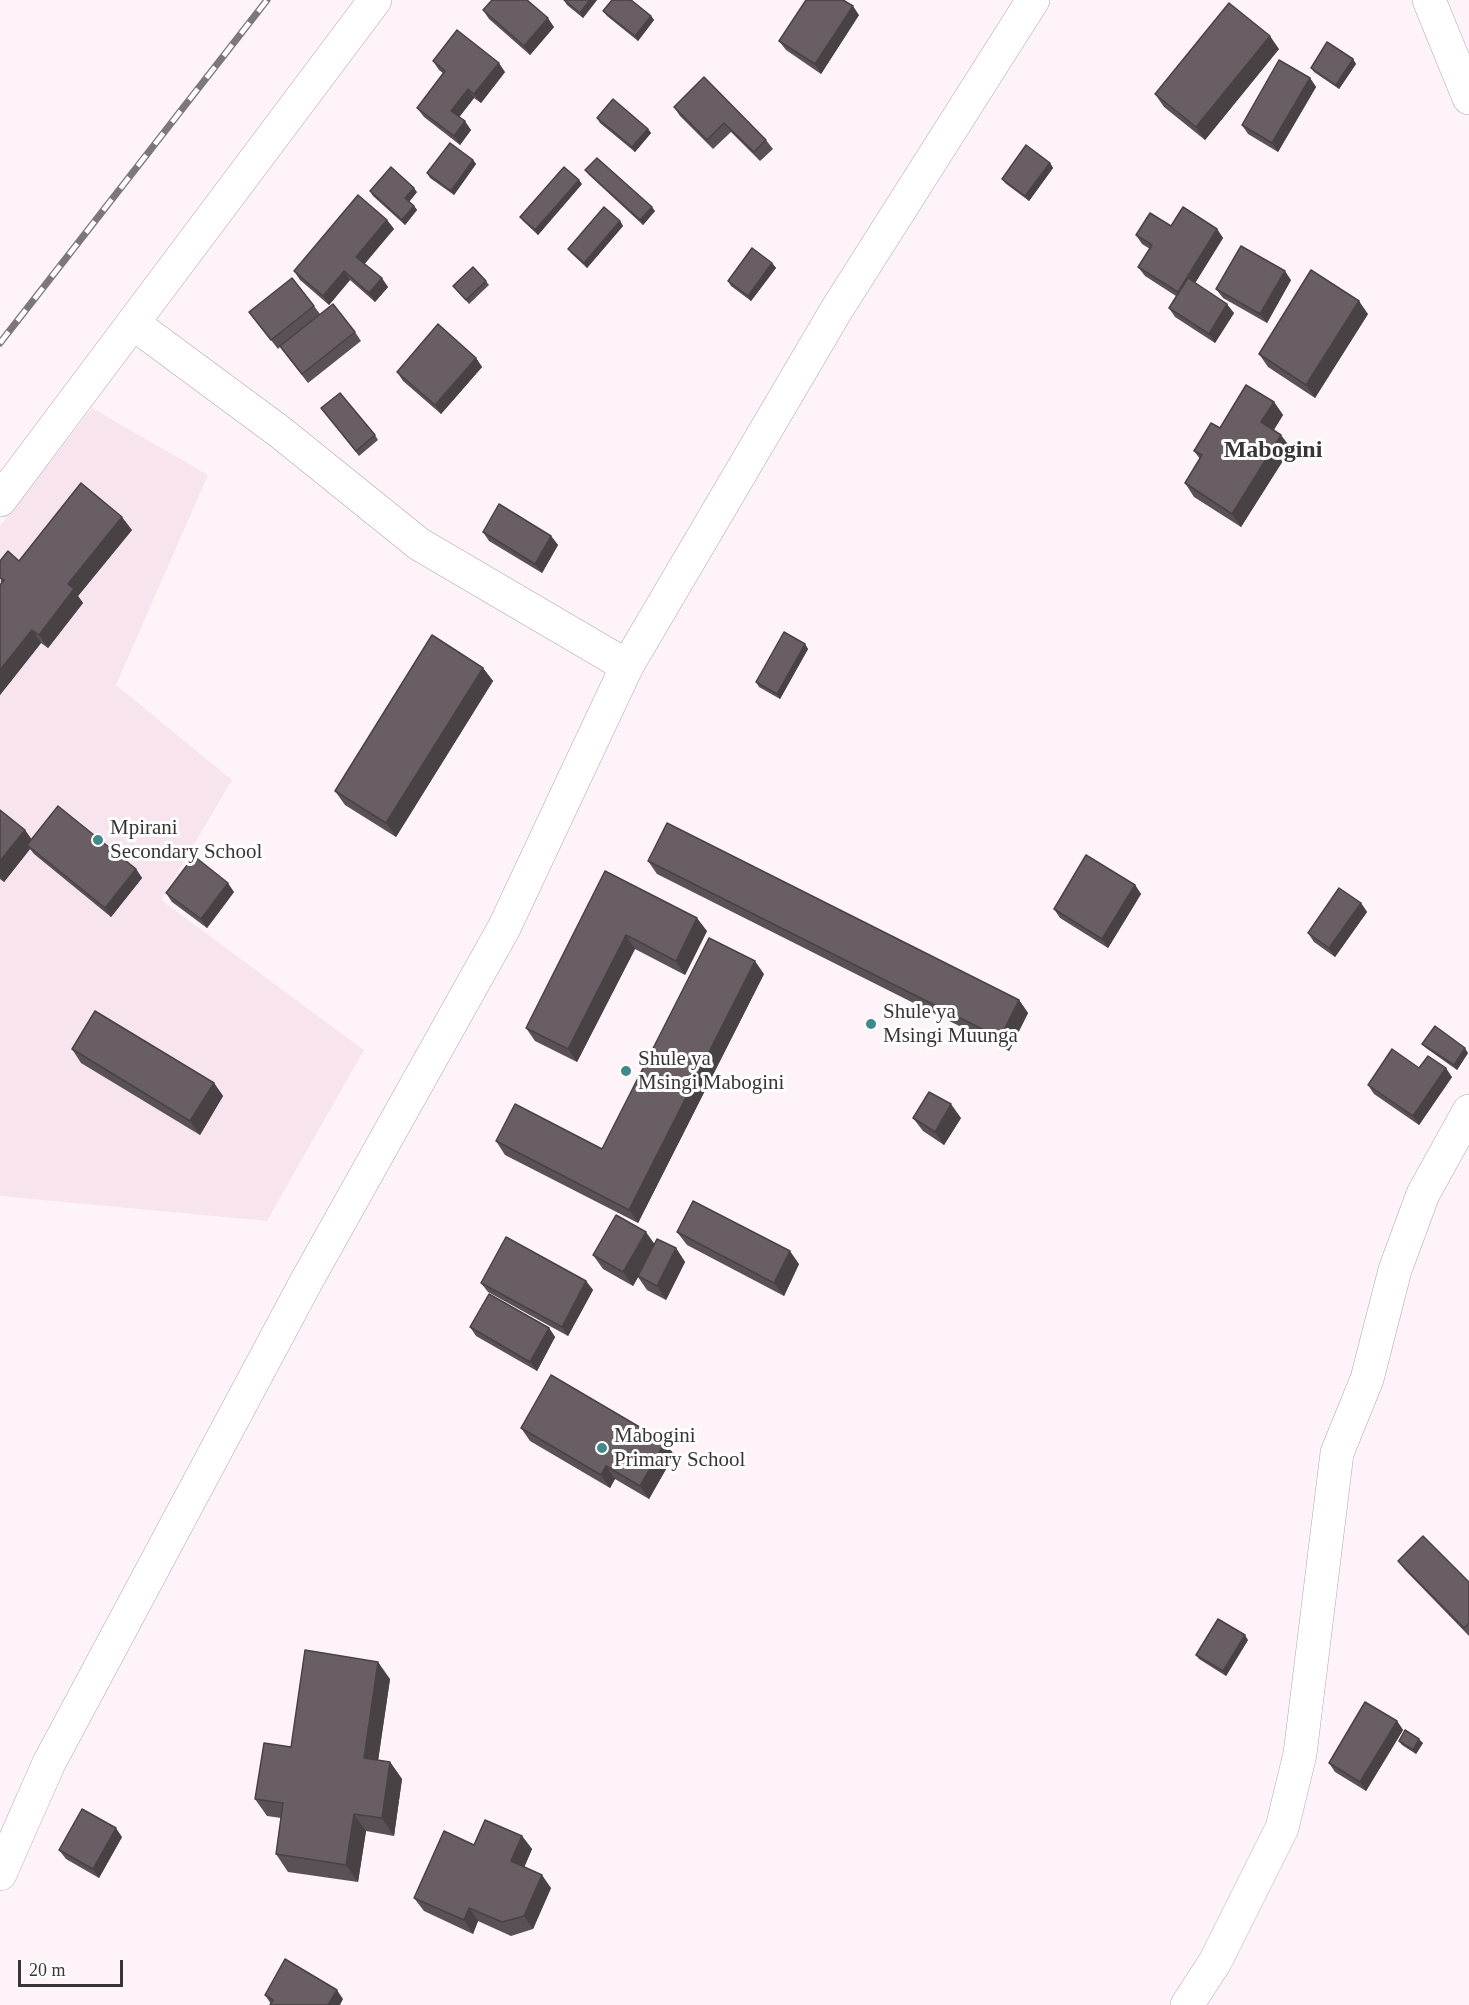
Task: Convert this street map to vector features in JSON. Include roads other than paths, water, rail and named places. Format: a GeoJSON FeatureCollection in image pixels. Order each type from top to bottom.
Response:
{"type":"FeatureCollection","features":[{"type":"Feature","properties":{"kind":"street"},"geometry":{"type":"LineString","coordinates":[[0,500],[375,0]]}},
{"type":"Feature","properties":{"kind":"street"},"geometry":{"type":"LineString","coordinates":[[0,1874],[65,1732],[306,1282],[504,928],[627,666],[837,309],[1033,0]]}},
{"type":"Feature","properties":{"kind":"street"},"geometry":{"type":"LineString","coordinates":[[1429,0],[1469,98]]}},
{"type":"Feature","properties":{"kind":"street"},"geometry":{"type":"LineString","coordinates":[[134,324],[279,432],[418,544],[627,666]]}},
{"type":"Feature","properties":{"kind":"street"},"geometry":{"type":"LineString","coordinates":[[1187,2005],[1215,1962],[1282,1828],[1300,1754],[1337,1452],[1367,1379],[1395,1270],[1423,1194],[1469,1111]]}},
{"type":"Feature","properties":{"kind":"railway"},"geometry":{"type":"LineString","coordinates":[[0,343],[267,0]]}},
{"type":"Feature","properties":{"kind":"place","name":"Mpirani Secondary School"},"geometry":{"type":"Point","coordinates":[98,840]}},
{"type":"Feature","properties":{"kind":"place","name":"Shule ya Msingi Muunga"},"geometry":{"type":"Point","coordinates":[871,1024]}},
{"type":"Feature","properties":{"kind":"place","name":"Shule ya Msingi Mabogini"},"geometry":{"type":"Point","coordinates":[626,1071]}},
{"type":"Feature","properties":{"kind":"place","name":"Mabogini Primary School"},"geometry":{"type":"Point","coordinates":[602,1448]}},
{"type":"Feature","properties":{"kind":"district","name":"Mabogini"},"geometry":{"type":"Point","coordinates":[1273,451]}}]}
